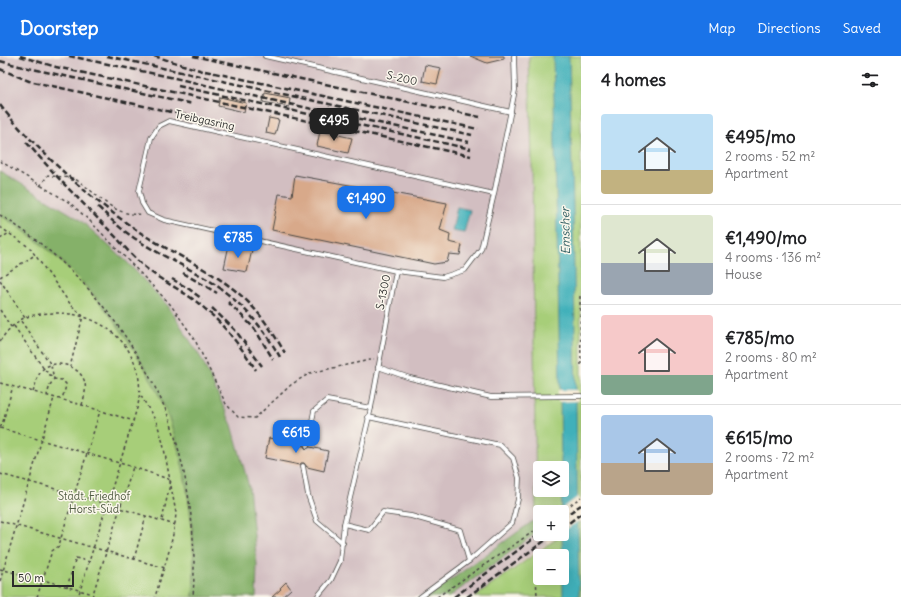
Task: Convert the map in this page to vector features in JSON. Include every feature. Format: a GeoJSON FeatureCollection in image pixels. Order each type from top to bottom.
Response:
{"type":"FeatureCollection","features":[{"type":"Feature","properties":{"kind":"lane","name":"S-200"},"geometry":{"type":"LineString","coordinates":[[265,56],[511,112]]}},
{"type":"Feature","properties":{"kind":"lane","name":"S-1300"},"geometry":{"type":"LineString","coordinates":[[317,597],[331,580],[340,561],[344,524],[371,408],[379,357],[396,271],[443,276],[465,270],[481,249],[494,194],[515,90],[514,56]]}},
{"type":"Feature","properties":{"kind":"lane","name":"Treibgasring"},"geometry":{"type":"LineString","coordinates":[[148,213],[142,203],[139,192],[151,138],[159,126],[169,121],[494,194]]}},
{"type":"Feature","properties":{"kind":"lane"},"geometry":{"type":"LineString","coordinates":[[148,213],[164,220],[396,271]]}},
{"type":"Feature","properties":{"kind":"lane"},"geometry":{"type":"LineString","coordinates":[[378,367],[410,378],[491,398],[581,396]]}},
{"type":"Feature","properties":{"kind":"lane"},"geometry":{"type":"LineString","coordinates":[[307,446],[314,411],[327,400],[371,408]]}},
{"type":"Feature","properties":{"kind":"lane"},"geometry":{"type":"LineString","coordinates":[[368,417],[500,445],[513,458],[519,478],[518,499],[512,523],[469,561],[420,597]]}},
{"type":"Feature","properties":{"kind":"lane"},"geometry":{"type":"LineString","coordinates":[[303,466],[308,495],[317,521],[343,543]]}},
{"type":"Feature","properties":{"kind":"lane"},"geometry":{"type":"LineString","coordinates":[[344,524],[369,530],[383,512],[411,516],[460,530],[469,561]]}},
{"type":"Feature","properties":{"kind":"path"},"geometry":{"type":"LineString","coordinates":[[0,161],[70,203],[89,220],[170,304],[194,338],[226,404],[238,417],[255,418],[292,384],[310,373],[379,357]]}},
{"type":"Feature","properties":{"kind":"path"},"geometry":{"type":"LineString","coordinates":[[40,186],[48,175],[58,178],[73,177],[117,211],[132,215],[148,213]]}},
{"type":"Feature","properties":{"kind":"path"},"geometry":{"type":"LineString","coordinates":[[0,215],[28,232],[79,277],[122,330],[138,355],[159,394],[171,424],[188,493],[193,524],[193,597]]}},
{"type":"Feature","properties":{"kind":"path"},"geometry":{"type":"LineString","coordinates":[[0,228],[30,248],[71,305],[84,316],[103,325],[118,337],[129,352],[136,368],[140,395],[134,421],[78,597]]}},
{"type":"Feature","properties":{"kind":"path"},"geometry":{"type":"LineString","coordinates":[[0,238],[9,233]]}},
{"type":"Feature","properties":{"kind":"path"},"geometry":{"type":"LineString","coordinates":[[0,277],[35,255]]}},
{"type":"Feature","properties":{"kind":"path"},"geometry":{"type":"LineString","coordinates":[[0,280],[25,318]]}},
{"type":"Feature","properties":{"kind":"path"},"geometry":{"type":"LineString","coordinates":[[580,296],[581,365]]}},
{"type":"Feature","properties":{"kind":"path"},"geometry":{"type":"LineString","coordinates":[[0,310],[11,328]]}},
{"type":"Feature","properties":{"kind":"path"},"geometry":{"type":"LineString","coordinates":[[0,341],[11,328],[25,318],[46,313],[64,313],[84,316]]}},
{"type":"Feature","properties":{"kind":"path"},"geometry":{"type":"LineString","coordinates":[[70,366],[84,316]]}},
{"type":"Feature","properties":{"kind":"path"},"geometry":{"type":"LineString","coordinates":[[21,320],[51,365],[54,379],[50,385],[47,395]]}},
{"type":"Feature","properties":{"kind":"path"},"geometry":{"type":"LineString","coordinates":[[14,326],[44,369],[54,379],[62,380],[66,384],[62,400]]}},
{"type":"Feature","properties":{"kind":"path"},"geometry":{"type":"LineString","coordinates":[[33,392],[38,376],[44,369],[51,365],[70,366],[79,372],[84,378],[85,390],[82,405]]}},
{"type":"Feature","properties":{"kind":"path"},"geometry":{"type":"LineString","coordinates":[[0,383],[47,395],[134,421]]}},
{"type":"Feature","properties":{"kind":"path"},"geometry":{"type":"LineString","coordinates":[[13,386],[0,428],[121,463],[171,480]]}},
{"type":"Feature","properties":{"kind":"path"},"geometry":{"type":"LineString","coordinates":[[140,395],[157,424],[163,443],[176,513],[176,525],[165,568],[155,597]]}},
{"type":"Feature","properties":{"kind":"path"},"geometry":{"type":"LineString","coordinates":[[0,581],[54,398]]}},
{"type":"Feature","properties":{"kind":"path"},"geometry":{"type":"LineString","coordinates":[[38,597],[52,551],[59,546],[62,538],[100,411]]}},
{"type":"Feature","properties":{"kind":"path"},"geometry":{"type":"LineString","coordinates":[[0,569],[67,587],[92,596],[133,467]]}},
{"type":"Feature","properties":{"kind":"path"},"geometry":{"type":"LineString","coordinates":[[0,474],[74,494],[176,525]]}},
{"type":"Feature","properties":{"kind":"path"},"geometry":{"type":"LineString","coordinates":[[162,520],[171,480]]}},
{"type":"Feature","properties":{"kind":"path"},"geometry":{"type":"LineString","coordinates":[[569,506],[581,497]]}},
{"type":"Feature","properties":{"kind":"path"},"geometry":{"type":"LineString","coordinates":[[134,559],[146,516]]}},
{"type":"Feature","properties":{"kind":"path"},"geometry":{"type":"LineString","coordinates":[[0,521],[165,568]]}},
{"type":"Feature","properties":{"kind":"path"},"geometry":{"type":"LineString","coordinates":[[437,597],[533,532]]}},
{"type":"Feature","properties":{"kind":"path"},"geometry":{"type":"LineString","coordinates":[[67,587],[76,558],[90,562]]}},
{"type":"Feature","properties":{"kind":"path"},"geometry":{"type":"LineString","coordinates":[[536,585],[537,597]]}},
{"type":"Feature","properties":{"kind":"shaded area"},"geometry":{"type":"Polygon","coordinates":[[[0,56],[529,56],[532,161],[535,461],[533,461],[533,497],[536,497],[536,505],[533,505],[533,521],[427,597],[256,597],[257,565],[79,219],[0,171],[0,56]]]}},
{"type":"Feature","properties":{"kind":"shaded area"},"geometry":{"type":"Polygon","coordinates":[[[533,536],[533,541],[547,541],[547,543],[539,549],[533,549],[533,554],[475,597],[449,597],[533,536]]]}},
{"type":"Feature","properties":{"kind":"green space"},"geometry":{"type":"Polygon","coordinates":[[[529,56],[581,56],[581,499],[569,508],[569,505],[536,505],[536,497],[569,497],[569,461],[535,461],[532,161],[529,56]]]}},
{"type":"Feature","properties":{"kind":"green space"},"geometry":{"type":"Polygon","coordinates":[[[0,171],[79,219],[127,262],[168,306],[201,358],[232,425],[249,487],[257,565],[256,597],[193,597],[193,532],[187,488],[183,466],[171,424],[163,404],[133,348],[118,326],[84,284],[44,247],[23,230],[0,215],[0,171]]]}},
{"type":"Feature","properties":{"kind":"green space","name":"Städt. Friedhof Horst-Süd"},"geometry":{"type":"Polygon","coordinates":[[[0,215],[23,230],[44,247],[84,284],[118,326],[133,348],[157,391],[171,424],[187,488],[192,532],[194,575],[193,597],[0,597],[0,215]]]}},
{"type":"Feature","properties":{"kind":"green space"},"geometry":{"type":"Polygon","coordinates":[[[533,521],[533,535],[449,597],[427,597],[533,521]]]}},
{"type":"Feature","properties":{"kind":"green space"},"geometry":{"type":"Polygon","coordinates":[[[581,521],[581,597],[475,597],[533,555],[533,585],[569,585],[569,549],[542,549],[553,541],[569,541],[569,530],[581,521]]]}},
{"type":"Feature","properties":{"kind":"water","name":"Emscher"},"geometry":{"type":"Polygon","coordinates":[[[553,56],[569,56],[573,206],[579,597],[563,597],[563,585],[569,585],[569,549],[562,549],[562,541],[569,541],[569,505],[562,505],[562,497],[569,497],[569,461],[561,461],[553,56]]]}},
{"type":"Feature","properties":{"kind":"water"},"geometry":{"type":"Polygon","coordinates":[[[457,207],[470,210],[464,233],[452,231],[457,207]]]}},
{"type":"Feature","properties":{"kind":"pier"},"geometry":{"type":"Polygon","coordinates":[[[558,390],[578,390],[578,401],[558,402],[558,390]]]}},
{"type":"Feature","properties":{"kind":"pier"},"geometry":{"type":"Polygon","coordinates":[[[579,496],[580,520],[569,527],[569,505],[567,505],[579,496]]]}},
{"type":"Feature","properties":{"kind":"building"},"geometry":{"type":"Polygon","coordinates":[[[470,56],[504,56],[504,59],[487,63],[470,56]]]}},
{"type":"Feature","properties":{"kind":"building"},"geometry":{"type":"Polygon","coordinates":[[[425,65],[441,68],[437,84],[422,81],[425,65]]]}},
{"type":"Feature","properties":{"kind":"building"},"geometry":{"type":"Polygon","coordinates":[[[265,93],[290,98],[289,107],[263,102],[265,93]]]}},
{"type":"Feature","properties":{"kind":"building"},"geometry":{"type":"Polygon","coordinates":[[[220,97],[246,103],[244,112],[218,106],[220,97]]]}},
{"type":"Feature","properties":{"kind":"building"},"geometry":{"type":"Polygon","coordinates":[[[269,118],[279,120],[275,135],[266,133],[269,118]]]}},
{"type":"Feature","properties":{"kind":"building"},"geometry":{"type":"Polygon","coordinates":[[[320,131],[352,138],[348,153],[317,146],[320,131]]]}},
{"type":"Feature","properties":{"kind":"building"},"geometry":{"type":"Polygon","coordinates":[[[295,175],[447,203],[440,230],[450,234],[449,242],[462,245],[460,255],[449,254],[447,262],[434,264],[272,230],[279,194],[292,196],[295,175]]]}},
{"type":"Feature","properties":{"kind":"building"},"geometry":{"type":"Polygon","coordinates":[[[229,245],[252,250],[247,272],[224,268],[229,245]]]}},
{"type":"Feature","properties":{"kind":"building"},"geometry":{"type":"Polygon","coordinates":[[[269,438],[304,446],[306,449],[310,447],[328,451],[324,471],[307,467],[304,463],[301,463],[300,465],[265,458],[269,438]]]}},
{"type":"Feature","properties":{"kind":"building"},"geometry":{"type":"Polygon","coordinates":[[[286,582],[291,589],[282,597],[272,597],[281,589],[280,588],[286,582]]]}},
{"type":"Feature","properties":{"kind":"railway"},"geometry":{"type":"LineString","coordinates":[[20,56],[56,67],[471,156]]}},
{"type":"Feature","properties":{"kind":"railway"},"geometry":{"type":"LineString","coordinates":[[69,56],[469,142]]}},
{"type":"Feature","properties":{"kind":"railway"},"geometry":{"type":"LineString","coordinates":[[107,56],[472,135]]}},
{"type":"Feature","properties":{"kind":"railway"},"geometry":{"type":"LineString","coordinates":[[154,56],[206,72]]}},
{"type":"Feature","properties":{"kind":"railway"},"geometry":{"type":"LineString","coordinates":[[193,56],[480,117]]}},
{"type":"Feature","properties":{"kind":"railway"},"geometry":{"type":"LineString","coordinates":[[0,61],[193,104]]}},
{"type":"Feature","properties":{"kind":"railway"},"geometry":{"type":"LineString","coordinates":[[0,69],[29,81],[208,120]]}},
{"type":"Feature","properties":{"kind":"railway"},"geometry":{"type":"LineString","coordinates":[[205,71],[478,129]]}},
{"type":"Feature","properties":{"kind":"railway"},"geometry":{"type":"LineString","coordinates":[[178,86],[471,149]]}},
{"type":"Feature","properties":{"kind":"railway"},"geometry":{"type":"LineString","coordinates":[[0,105],[54,163],[102,205],[141,233],[210,273],[236,291],[248,302],[263,320],[285,353]]}},
{"type":"Feature","properties":{"kind":"railway"},"geometry":{"type":"LineString","coordinates":[[26,142],[139,262],[153,274],[192,298],[215,318],[237,343],[256,370]]}},
{"type":"Feature","properties":{"kind":"railway"},"geometry":{"type":"LineString","coordinates":[[98,207],[121,229],[159,253],[210,281],[232,298],[258,324],[280,357]]}},
{"type":"Feature","properties":{"kind":"railway"},"geometry":{"type":"LineString","coordinates":[[183,273],[217,293]]}},
{"type":"Feature","properties":{"kind":"railway"},"geometry":{"type":"LineString","coordinates":[[172,279],[202,299]]}},
{"type":"Feature","properties":{"kind":"railway"},"geometry":{"type":"LineString","coordinates":[[228,302],[254,328],[273,359]]}},
{"type":"Feature","properties":{"kind":"railway"},"geometry":{"type":"LineString","coordinates":[[212,308],[235,330],[262,366]]}},
{"type":"Feature","properties":{"kind":"railway"},"geometry":{"type":"LineString","coordinates":[[569,513],[581,505]]}},
{"type":"Feature","properties":{"kind":"railway"},"geometry":{"type":"LineString","coordinates":[[569,523],[581,514]]}},
{"type":"Feature","properties":{"kind":"railway"},"geometry":{"type":"LineString","coordinates":[[454,597],[533,539]]}},
{"type":"Feature","properties":{"kind":"railway"},"geometry":{"type":"LineString","coordinates":[[467,597],[544,541]]}}]}
